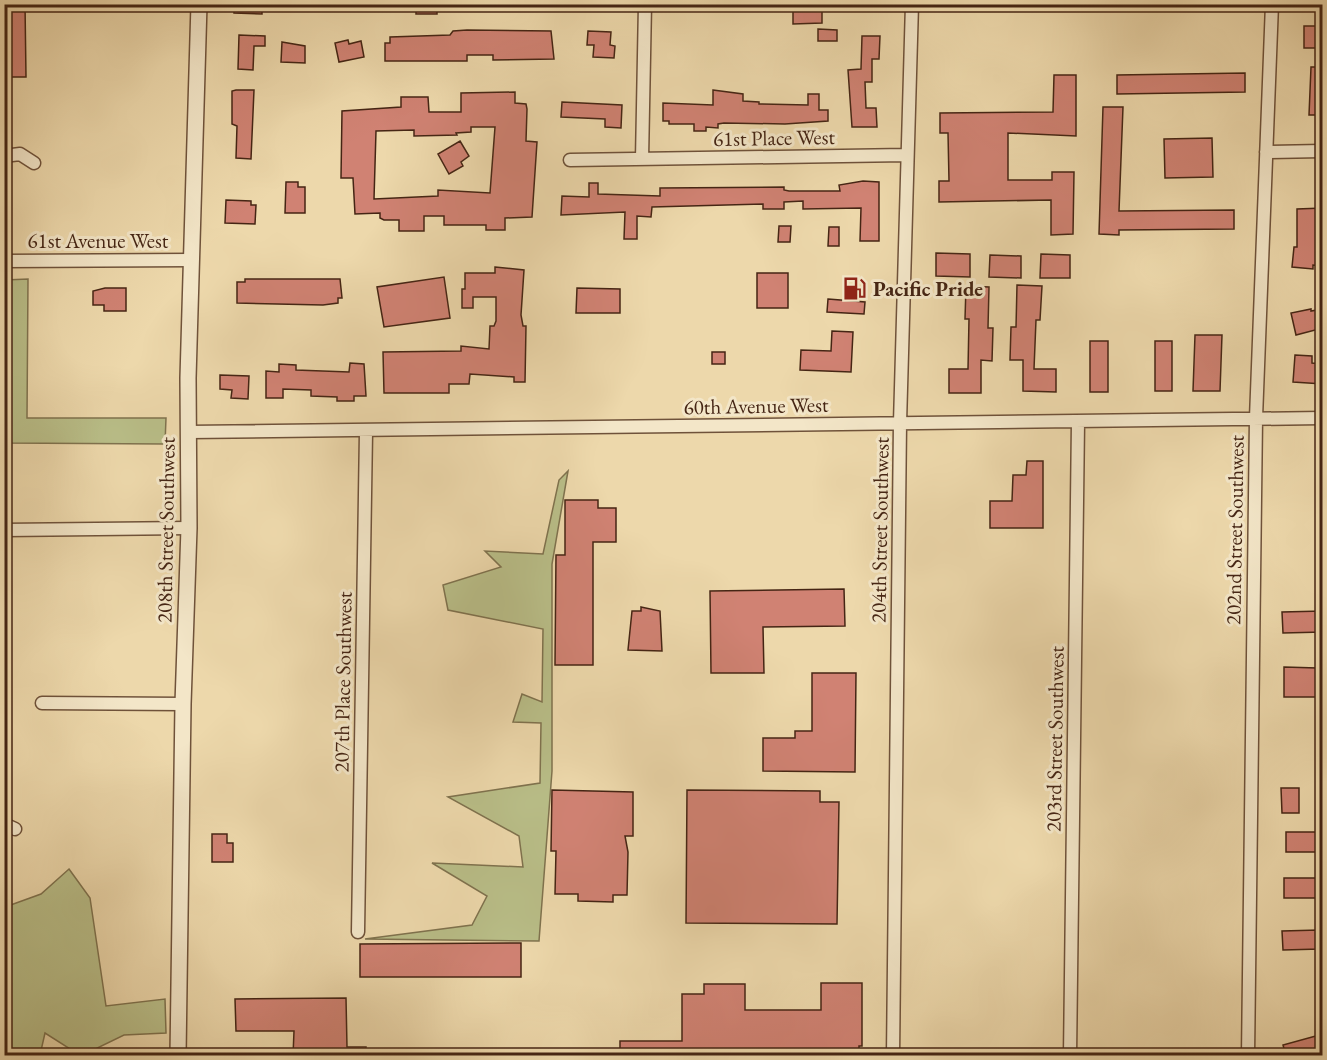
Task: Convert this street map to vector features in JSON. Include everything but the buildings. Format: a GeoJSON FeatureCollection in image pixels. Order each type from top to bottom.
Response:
{"type":"FeatureCollection","features":[{"type":"Feature","properties":{"kind":"street","name":"208th Street Southwest"},"geometry":{"type":"LineString","coordinates":[[178,1056],[183,704],[189,528],[192,260],[199,4]]}},
{"type":"Feature","properties":{"kind":"street"},"geometry":{"type":"LineString","coordinates":[[642,159],[645,4]]}},
{"type":"Feature","properties":{"kind":"street","name":"204th Street Southwest"},"geometry":{"type":"LineString","coordinates":[[893,1056],[900,423],[912,4]]}},
{"type":"Feature","properties":{"kind":"street","name":"202nd Street Southwest"},"geometry":{"type":"LineString","coordinates":[[1248,1056],[1256,418],[1272,4]]}},
{"type":"Feature","properties":{"kind":"street"},"geometry":{"type":"LineString","coordinates":[[1266,152],[1323,151]]}},
{"type":"Feature","properties":{"kind":"street"},"geometry":{"type":"LineString","coordinates":[[4,156],[20,154],[33,163]]}},
{"type":"Feature","properties":{"kind":"street","name":"61st Place West"},"geometry":{"type":"LineString","coordinates":[[570,160],[906,155]]}},
{"type":"Feature","properties":{"kind":"street","name":"61st Avenue West"},"geometry":{"type":"LineString","coordinates":[[4,261],[192,260]]}},
{"type":"Feature","properties":{"kind":"street","name":"60th Avenue West"},"geometry":{"type":"LineString","coordinates":[[189,432],[366,432],[1323,418]]}},
{"type":"Feature","properties":{"kind":"street","name":"203rd Street Southwest"},"geometry":{"type":"LineString","coordinates":[[1070,1056],[1078,422]]}},
{"type":"Feature","properties":{"kind":"street","name":"207th Place Southwest"},"geometry":{"type":"LineString","coordinates":[[358,932],[366,432]]}},
{"type":"Feature","properties":{"kind":"street"},"geometry":{"type":"LineString","coordinates":[[4,530],[189,528]]}},
{"type":"Feature","properties":{"kind":"street"},"geometry":{"type":"LineString","coordinates":[[42,703],[183,704]]}},
{"type":"Feature","properties":{"kind":"green space"},"geometry":{"type":"Polygon","coordinates":[[[28,279],[27,418],[166,418],[165,444],[5,443],[5,280],[28,279]]]}},
{"type":"Feature","properties":{"kind":"green space"},"geometry":{"type":"Polygon","coordinates":[[[568,471],[552,564],[552,771],[539,941],[365,939],[472,925],[487,896],[432,863],[523,867],[519,836],[448,797],[540,783],[541,723],[513,722],[522,694],[542,702],[543,629],[448,610],[443,585],[501,567],[485,551],[543,554],[559,480],[568,471]]]}},
{"type":"Feature","properties":{"kind":"green space"},"geometry":{"type":"Polygon","coordinates":[[[69,869],[90,898],[106,1006],[165,999],[166,1033],[124,1035],[81,1056],[45,1033],[40,1055],[5,1055],[4,961],[9,924],[5,923],[5,907],[41,894],[69,869]]]}},
{"type":"Feature","properties":{"kind":"place","name":"Pacific Pride"},"geometry":{"type":"Point","coordinates":[855,289]}}]}
